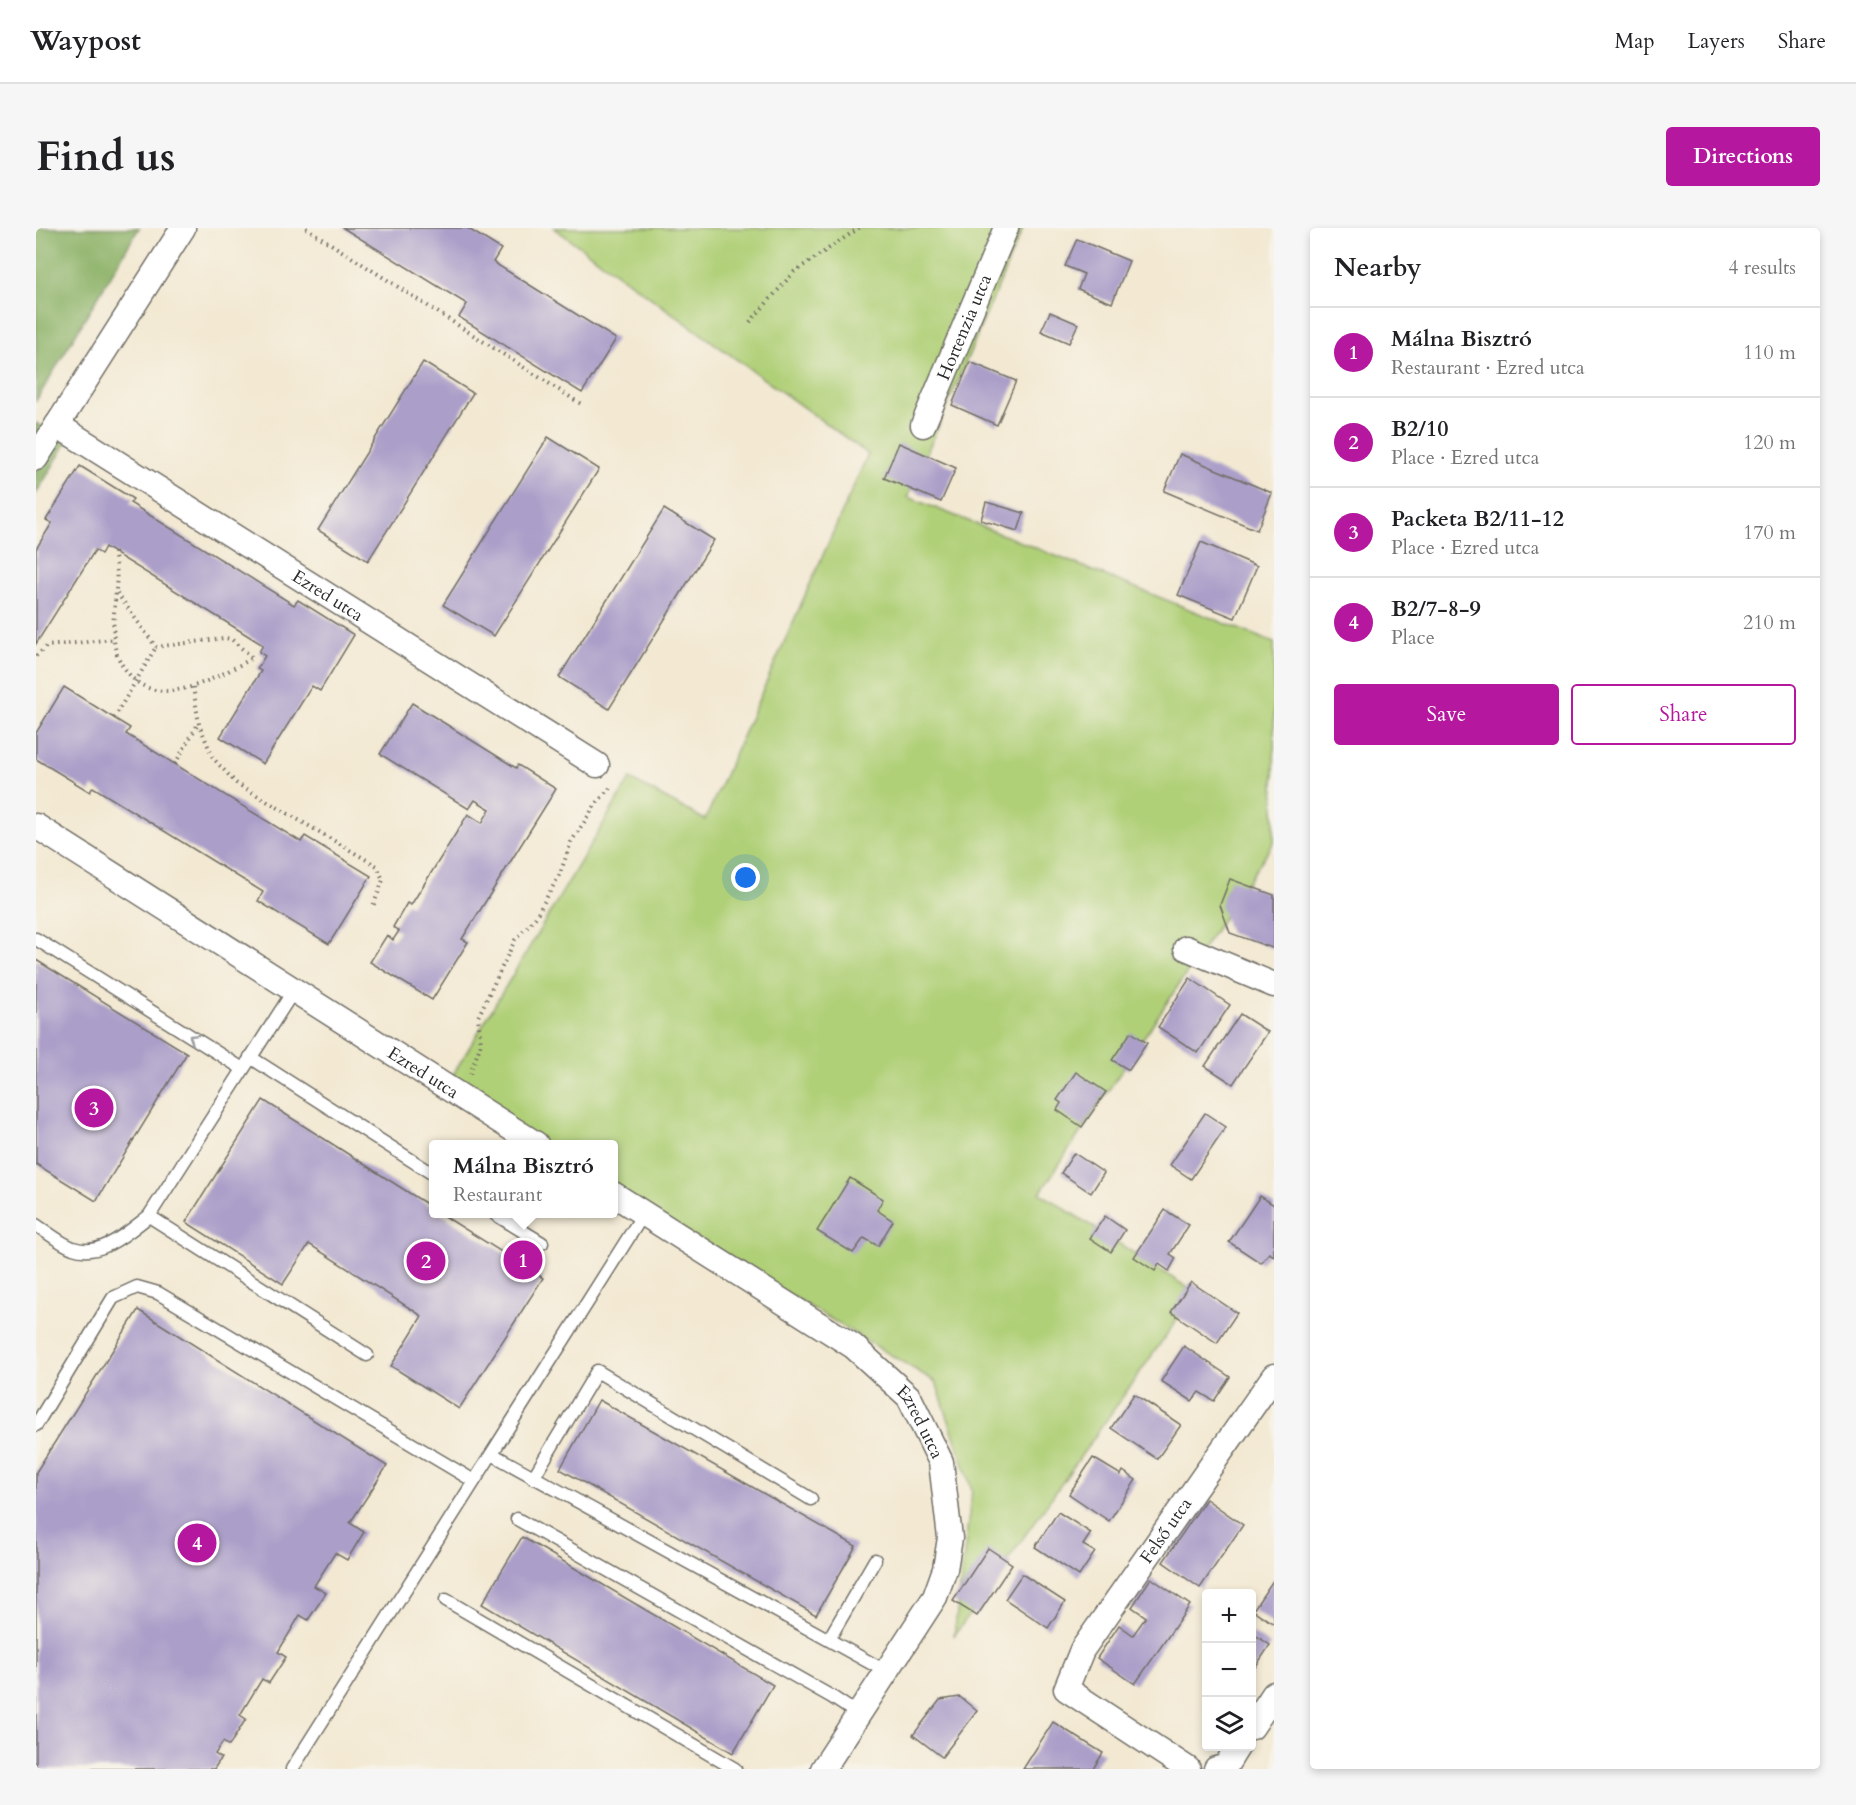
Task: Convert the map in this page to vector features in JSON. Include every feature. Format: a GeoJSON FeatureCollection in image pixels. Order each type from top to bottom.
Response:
{"type":"FeatureCollection","features":[{"type":"Feature","properties":{"kind":"street"},"geometry":{"type":"LineString","coordinates":[[36,458],[183,228]]}},
{"type":"Feature","properties":{"kind":"street","name":"Hortenzia utca"},"geometry":{"type":"LineString","coordinates":[[923,425],[1006,228]]}},
{"type":"Feature","properties":{"kind":"street","name":"Ezred utca"},"geometry":{"type":"LineString","coordinates":[[57,425],[597,765]]}},
{"type":"Feature","properties":{"kind":"street","name":"Ezred utca"},"geometry":{"type":"LineString","coordinates":[[36,826],[530,1140]]}},
{"type":"Feature","properties":{"kind":"street"},"geometry":{"type":"LineString","coordinates":[[1186,948],[1274,984]]}},
{"type":"Feature","properties":{"kind":"street","name":"Ezred utca"},"geometry":{"type":"LineString","coordinates":[[618,1197],[853,1346],[909,1397],[941,1462],[950,1538],[945,1569],[935,1598],[859,1715],[834,1766]]}},
{"type":"Feature","properties":{"kind":"street","name":"Felső utca"},"geometry":{"type":"LineString","coordinates":[[1188,1769],[1066,1689],[1082,1650],[1274,1376]]}},
{"type":"Feature","properties":{"kind":"street"},"geometry":{"type":"LineString","coordinates":[[1256,1720],[1274,1694]]}},
{"type":"Feature","properties":{"kind":"street"},"geometry":{"type":"LineString","coordinates":[[1221,1768],[1235,1751]]}},
{"type":"Feature","properties":{"kind":"lane"},"geometry":{"type":"LineString","coordinates":[[36,939],[243,1069]]}},
{"type":"Feature","properties":{"kind":"lane"},"geometry":{"type":"LineString","coordinates":[[36,1225],[74,1248],[95,1249],[116,1242],[148,1216],[294,990]]}},
{"type":"Feature","properties":{"kind":"lane"},"geometry":{"type":"LineString","coordinates":[[250,1057],[429,1171]]}},
{"type":"Feature","properties":{"kind":"lane"},"geometry":{"type":"LineString","coordinates":[[292,1769],[644,1213]]}},
{"type":"Feature","properties":{"kind":"lane"},"geometry":{"type":"LineString","coordinates":[[148,1216],[367,1355]]}},
{"type":"Feature","properties":{"kind":"lane"},"geometry":{"type":"LineString","coordinates":[[501,1218],[542,1243]]}},
{"type":"Feature","properties":{"kind":"lane"},"geometry":{"type":"LineString","coordinates":[[36,1425],[113,1298],[137,1287],[158,1293],[474,1481]]}},
{"type":"Feature","properties":{"kind":"lane"},"geometry":{"type":"LineString","coordinates":[[532,1478],[597,1371],[811,1499]]}},
{"type":"Feature","properties":{"kind":"lane"},"geometry":{"type":"LineString","coordinates":[[492,1454],[887,1672]]}},
{"type":"Feature","properties":{"kind":"lane"},"geometry":{"type":"LineString","coordinates":[[517,1520],[832,1697],[859,1715]]}},
{"type":"Feature","properties":{"kind":"lane"},"geometry":{"type":"LineString","coordinates":[[830,1639],[875,1560]]}},
{"type":"Feature","properties":{"kind":"lane"},"geometry":{"type":"LineString","coordinates":[[446,1600],[735,1769]]}},
{"type":"Feature","properties":{"kind":"path"},"geometry":{"type":"LineString","coordinates":[[306,228],[581,404]]}},
{"type":"Feature","properties":{"kind":"path"},"geometry":{"type":"LineString","coordinates":[[750,322],[794,272],[859,228]]}},
{"type":"Feature","properties":{"kind":"path"},"geometry":{"type":"LineString","coordinates":[[114,552],[117,566],[114,639],[119,662],[136,683],[161,692],[193,687],[253,658],[231,639],[225,638],[156,647]]}},
{"type":"Feature","properties":{"kind":"path"},"geometry":{"type":"LineString","coordinates":[[116,592],[156,647]]}},
{"type":"Feature","properties":{"kind":"path"},"geometry":{"type":"LineString","coordinates":[[36,656],[47,646],[114,639]]}},
{"type":"Feature","properties":{"kind":"path"},"geometry":{"type":"LineString","coordinates":[[114,718],[156,647]]}},
{"type":"Feature","properties":{"kind":"path"},"geometry":{"type":"LineString","coordinates":[[193,687],[199,724],[213,758],[237,783],[377,866],[383,880],[372,909]]}},
{"type":"Feature","properties":{"kind":"path"},"geometry":{"type":"LineString","coordinates":[[175,764],[199,724]]}},
{"type":"Feature","properties":{"kind":"path"},"geometry":{"type":"LineString","coordinates":[[459,1096],[469,1078],[481,1044],[478,1017],[515,940],[535,918],[560,874],[571,842],[596,804],[616,780],[597,765]]}},
{"type":"Feature","properties":{"kind":"green space"},"geometry":{"type":"Polygon","coordinates":[[[36,228],[139,228],[36,401],[36,228]]]}},
{"type":"Feature","properties":{"kind":"green space"},"geometry":{"type":"Polygon","coordinates":[[[554,228],[1023,228],[908,497],[1274,643],[1274,842],[1040,1193],[1196,1293],[954,1636],[972,1490],[936,1382],[618,1192],[618,1140],[532,1140],[445,1088],[630,779],[705,820],[868,454],[554,228]]]}},
{"type":"Feature","properties":{"kind":"green space"},"geometry":{"type":"Polygon","coordinates":[[[36,423],[67,442],[36,494],[36,423]]]}},
{"type":"Feature","properties":{"kind":"building"},"geometry":{"type":"Polygon","coordinates":[[[343,228],[467,228],[501,249],[493,262],[616,339],[582,393],[459,317],[467,304],[343,228]]]}},
{"type":"Feature","properties":{"kind":"building"},"geometry":{"type":"Polygon","coordinates":[[[1077,239],[1129,261],[1112,303],[1078,289],[1084,274],[1065,266],[1077,239]]]}},
{"type":"Feature","properties":{"kind":"building"},"geometry":{"type":"Polygon","coordinates":[[[1050,312],[1078,324],[1069,343],[1041,331],[1050,312]]]}},
{"type":"Feature","properties":{"kind":"building"},"geometry":{"type":"Polygon","coordinates":[[[423,362],[473,393],[368,561],[318,530],[423,362]]]}},
{"type":"Feature","properties":{"kind":"building"},"geometry":{"type":"Polygon","coordinates":[[[970,362],[1016,381],[997,425],[952,405],[970,362]]]}},
{"type":"Feature","properties":{"kind":"building"},"geometry":{"type":"Polygon","coordinates":[[[548,437],[599,469],[494,636],[443,605],[548,437]]]}},
{"type":"Feature","properties":{"kind":"building"},"geometry":{"type":"Polygon","coordinates":[[[899,443],[956,468],[941,502],[884,478],[899,443]]]}},
{"type":"Feature","properties":{"kind":"building"},"geometry":{"type":"Polygon","coordinates":[[[1180,454],[1272,493],[1257,530],[1164,491],[1180,454]]]}},
{"type":"Feature","properties":{"kind":"building"},"geometry":{"type":"Polygon","coordinates":[[[80,466],[133,499],[130,503],[294,605],[298,600],[354,635],[320,691],[312,686],[263,764],[220,737],[261,671],[257,669],[265,656],[259,652],[263,645],[105,547],[101,554],[95,550],[36,644],[36,549],[52,523],[46,520],[80,466]]]}},
{"type":"Feature","properties":{"kind":"building"},"geometry":{"type":"Polygon","coordinates":[[[986,502],[1024,513],[1018,531],[981,520],[986,502]]]}},
{"type":"Feature","properties":{"kind":"building"},"geometry":{"type":"Polygon","coordinates":[[[664,509],[714,540],[609,709],[559,677],[664,509]]]}},
{"type":"Feature","properties":{"kind":"building"},"geometry":{"type":"Polygon","coordinates":[[[1201,542],[1257,566],[1235,618],[1178,595],[1201,542]]]}},
{"type":"Feature","properties":{"kind":"building"},"geometry":{"type":"Polygon","coordinates":[[[64,687],[130,728],[126,734],[301,842],[305,836],[371,876],[329,944],[258,901],[263,892],[93,787],[90,792],[36,759],[36,733],[64,687]]]}},
{"type":"Feature","properties":{"kind":"building"},"geometry":{"type":"Polygon","coordinates":[[[412,703],[516,768],[518,765],[556,789],[462,939],[468,942],[432,1000],[370,962],[387,935],[393,940],[399,931],[393,927],[407,903],[411,905],[468,814],[482,823],[490,809],[475,800],[469,809],[380,754],[412,703]]]}},
{"type":"Feature","properties":{"kind":"building"},"geometry":{"type":"Polygon","coordinates":[[[1230,879],[1274,895],[1274,947],[1230,933],[1220,905],[1230,879]]]}},
{"type":"Feature","properties":{"kind":"building"},"geometry":{"type":"Polygon","coordinates":[[[36,960],[187,1053],[96,1201],[36,1164],[36,960]]]}},
{"type":"Feature","properties":{"kind":"building"},"geometry":{"type":"Polygon","coordinates":[[[1190,978],[1230,1005],[1198,1053],[1158,1027],[1190,978]]]}},
{"type":"Feature","properties":{"kind":"building"},"geometry":{"type":"Polygon","coordinates":[[[1240,1014],[1268,1032],[1233,1084],[1205,1066],[1240,1014]]]}},
{"type":"Feature","properties":{"kind":"building"},"geometry":{"type":"Polygon","coordinates":[[[1131,1032],[1147,1043],[1129,1070],[1112,1060],[1131,1032]]]}},
{"type":"Feature","properties":{"kind":"building"},"geometry":{"type":"Polygon","coordinates":[[[1076,1072],[1106,1092],[1082,1127],[1057,1110],[1061,1103],[1057,1100],[1076,1072]]]}},
{"type":"Feature","properties":{"kind":"building"},"geometry":{"type":"Polygon","coordinates":[[[263,1100],[429,1205],[429,1218],[447,1218],[543,1278],[459,1409],[391,1366],[422,1316],[309,1244],[283,1284],[186,1222],[263,1100]]]}},
{"type":"Feature","properties":{"kind":"building"},"geometry":{"type":"Polygon","coordinates":[[[1205,1113],[1226,1127],[1191,1179],[1170,1165],[1205,1113]]]}},
{"type":"Feature","properties":{"kind":"building"},"geometry":{"type":"Polygon","coordinates":[[[1074,1153],[1104,1173],[1091,1193],[1061,1173],[1074,1153]]]}},
{"type":"Feature","properties":{"kind":"building"},"geometry":{"type":"Polygon","coordinates":[[[850,1178],[883,1199],[877,1210],[893,1221],[878,1246],[864,1238],[853,1253],[817,1231],[850,1178]]]}},
{"type":"Feature","properties":{"kind":"building"},"geometry":{"type":"Polygon","coordinates":[[[1260,1196],[1274,1205],[1274,1256],[1269,1253],[1261,1263],[1229,1242],[1260,1196]]]}},
{"type":"Feature","properties":{"kind":"building"},"geometry":{"type":"Polygon","coordinates":[[[1165,1210],[1189,1225],[1170,1254],[1176,1258],[1169,1271],[1159,1264],[1155,1271],[1134,1257],[1165,1210]]]}},
{"type":"Feature","properties":{"kind":"building"},"geometry":{"type":"Polygon","coordinates":[[[1105,1216],[1125,1230],[1111,1252],[1090,1238],[1105,1216]]]}},
{"type":"Feature","properties":{"kind":"building"},"geometry":{"type":"Polygon","coordinates":[[[1191,1282],[1237,1313],[1217,1343],[1171,1312],[1191,1282]]]}},
{"type":"Feature","properties":{"kind":"building"},"geometry":{"type":"Polygon","coordinates":[[[138,1310],[387,1466],[350,1523],[364,1532],[347,1560],[335,1553],[314,1586],[326,1593],[308,1620],[300,1615],[278,1652],[286,1657],[269,1683],[262,1679],[240,1715],[246,1719],[229,1746],[223,1742],[215,1754],[221,1758],[214,1769],[36,1769],[36,1472],[138,1310]]]}},
{"type":"Feature","properties":{"kind":"building"},"geometry":{"type":"Polygon","coordinates":[[[1184,1346],[1230,1377],[1214,1401],[1199,1392],[1192,1401],[1161,1381],[1184,1346]]]}},
{"type":"Feature","properties":{"kind":"building"},"geometry":{"type":"Polygon","coordinates":[[[1134,1394],[1181,1425],[1157,1459],[1111,1428],[1134,1394]]]}},
{"type":"Feature","properties":{"kind":"building"},"geometry":{"type":"Polygon","coordinates":[[[599,1400],[856,1546],[816,1615],[560,1469],[599,1400]]]}},
{"type":"Feature","properties":{"kind":"building"},"geometry":{"type":"Polygon","coordinates":[[[1093,1458],[1121,1475],[1123,1471],[1136,1480],[1109,1521],[1069,1494],[1093,1458]]]}},
{"type":"Feature","properties":{"kind":"building"},"geometry":{"type":"Polygon","coordinates":[[[1206,1499],[1243,1525],[1200,1588],[1163,1562],[1206,1499]]]}},
{"type":"Feature","properties":{"kind":"building"},"geometry":{"type":"Polygon","coordinates":[[[1058,1512],[1091,1533],[1083,1545],[1095,1552],[1079,1576],[1035,1547],[1058,1512]]]}},
{"type":"Feature","properties":{"kind":"building"},"geometry":{"type":"Polygon","coordinates":[[[522,1537],[773,1685],[733,1753],[482,1604],[522,1537]]]}},
{"type":"Feature","properties":{"kind":"building"},"geometry":{"type":"Polygon","coordinates":[[[988,1548],[1012,1564],[977,1616],[953,1601],[988,1548]]]}},
{"type":"Feature","properties":{"kind":"building"},"geometry":{"type":"Polygon","coordinates":[[[1022,1574],[1065,1602],[1048,1628],[1005,1599],[1022,1574]]]}},
{"type":"Feature","properties":{"kind":"building"},"geometry":{"type":"Polygon","coordinates":[[[1151,1578],[1190,1605],[1135,1684],[1097,1658],[1119,1625],[1133,1635],[1146,1617],[1132,1607],[1151,1578]]]}},
{"type":"Feature","properties":{"kind":"building"},"geometry":{"type":"Polygon","coordinates":[[[1274,1579],[1274,1624],[1256,1612],[1256,1606],[1274,1579]]]}},
{"type":"Feature","properties":{"kind":"building"},"geometry":{"type":"Polygon","coordinates":[[[1256,1636],[1270,1645],[1256,1666],[1256,1636]]]}},
{"type":"Feature","properties":{"kind":"building"},"geometry":{"type":"Polygon","coordinates":[[[960,1697],[977,1711],[942,1757],[913,1735],[940,1700],[960,1697]]]}},
{"type":"Feature","properties":{"kind":"building"},"geometry":{"type":"Polygon","coordinates":[[[1053,1722],[1103,1753],[1093,1769],[1023,1769],[1053,1722]]]}},
{"type":"Feature","properties":{"kind":"place","name":"Packeta B2/11-12"},"geometry":{"type":"Point","coordinates":[94,1108]}},
{"type":"Feature","properties":{"kind":"place","name":"Málna Bisztró"},"geometry":{"type":"Point","coordinates":[523,1260]}},
{"type":"Feature","properties":{"kind":"place","name":"B2/10"},"geometry":{"type":"Point","coordinates":[426,1261]}},
{"type":"Feature","properties":{"kind":"place","name":"B2/7-8-9"},"geometry":{"type":"Point","coordinates":[197,1543]}}]}
